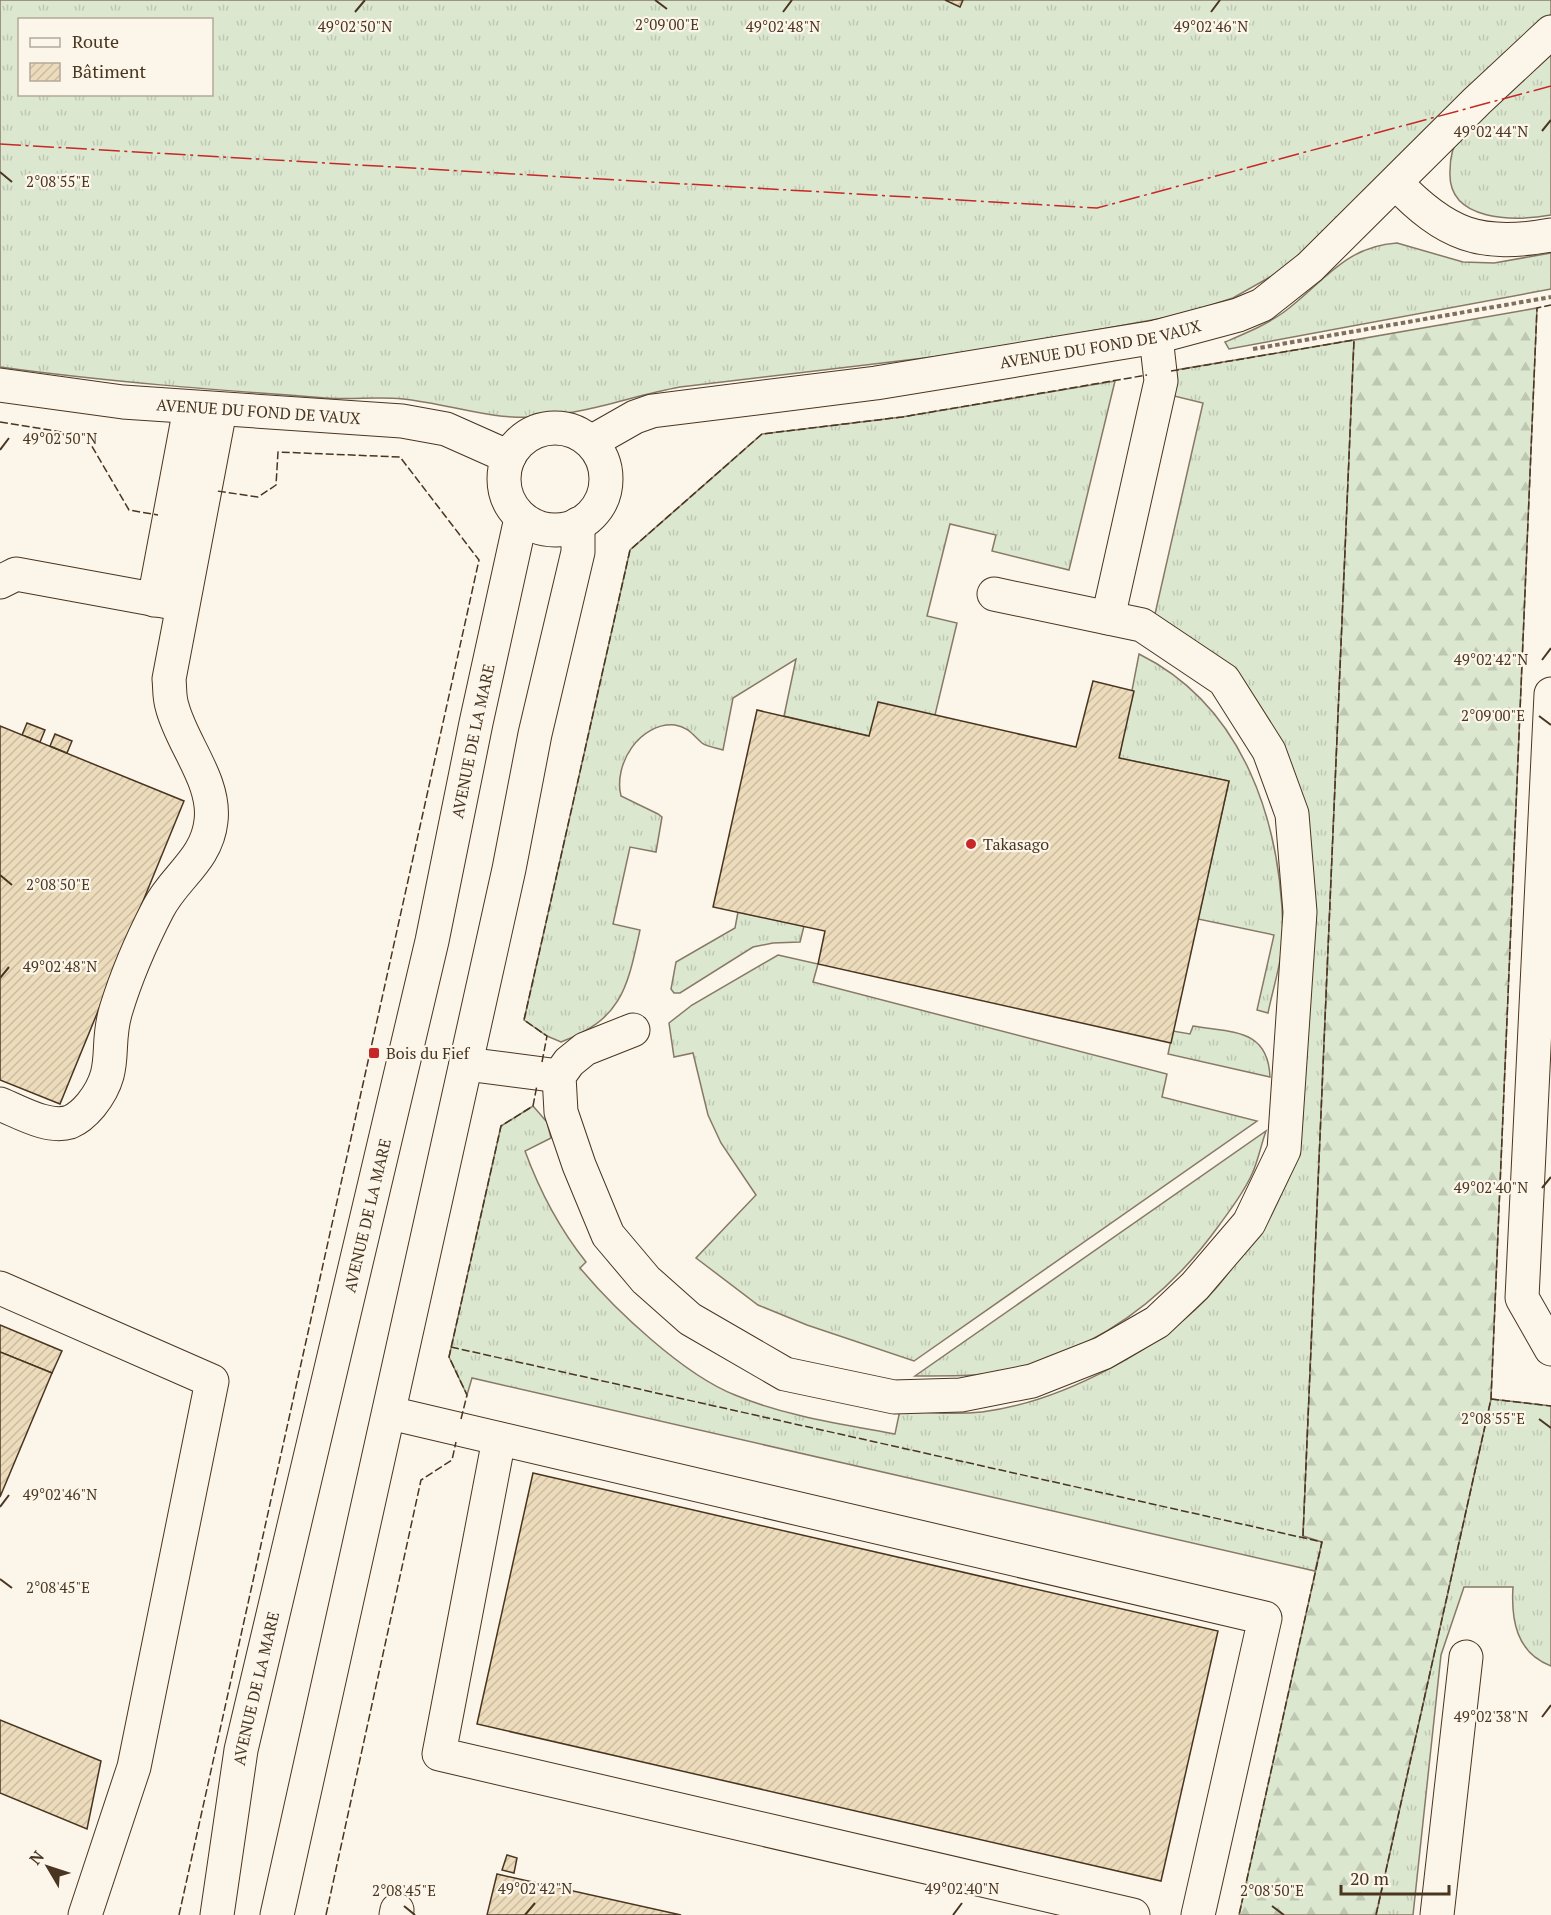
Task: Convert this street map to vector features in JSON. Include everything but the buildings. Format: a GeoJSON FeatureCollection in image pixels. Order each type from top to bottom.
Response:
{"type":"FeatureCollection","features":[{"type":"Feature","properties":{"kind":"street","name":"AVENUE DU FOND DE VAUX"},"geometry":{"type":"LineString","coordinates":[[591,442],[635,417],[652,411],[876,383],[1156,337],[1200,327],[1262,305],[1310,267],[1551,32]]}},
{"type":"Feature","properties":{"kind":"street"},"geometry":{"type":"LineString","coordinates":[[1396,183],[1425,208],[1464,234],[1486,240],[1551,235]]}},
{"type":"Feature","properties":{"kind":"street"},"geometry":{"type":"LineString","coordinates":[[1108,618],[1161,381],[1156,337]]}},
{"type":"Feature","properties":{"kind":"street","name":"AVENUE DU FOND DE VAUX"},"geometry":{"type":"LineString","coordinates":[[0,385],[123,402],[402,421],[446,429],[509,457]]}},
{"type":"Feature","properties":{"kind":"street"},"geometry":{"type":"LineString","coordinates":[[0,1104],[52,1124],[70,1122],[87,1110],[100,1093],[109,1073],[112,1029],[116,1010],[154,917],[163,898],[201,854],[208,839],[212,819],[209,794],[171,706],[168,602],[205,409]]}},
{"type":"Feature","properties":{"kind":"street"},"geometry":{"type":"LineString","coordinates":[[556,428],[576,432],[591,442],[605,465],[607,483],[596,511],[578,524],[551,530],[537,527],[522,518],[510,504],[504,474],[509,457],[518,444],[532,433],[556,428]]}},
{"type":"Feature","properties":{"kind":"street","name":"AVENUE DE LA MARE"},"geometry":{"type":"LineString","coordinates":[[217,1915],[241,1750],[432,941],[476,723],[522,518]]}},
{"type":"Feature","properties":{"kind":"street"},"geometry":{"type":"LineString","coordinates":[[278,1915],[466,1064],[535,734],[578,552],[578,524]]}},
{"type":"Feature","properties":{"kind":"street"},"geometry":{"type":"LineString","coordinates":[[0,582],[16,574],[168,602]]}},
{"type":"Feature","properties":{"kind":"street"},"geometry":{"type":"LineString","coordinates":[[633,1030],[585,1049],[568,1062],[559,1076],[561,1112],[579,1165],[608,1235],[646,1280],[690,1320],[785,1374],[894,1397],[961,1395],[1032,1381],[1103,1353],[1157,1322],[1195,1286],[1249,1223],[1284,1150],[1300,912],[1292,814],[1269,751],[1224,680],[1142,625],[994,594]]}},
{"type":"Feature","properties":{"kind":"street"},"geometry":{"type":"LineString","coordinates":[[1551,694],[1522,1298],[1551,1349]]}},
{"type":"Feature","properties":{"kind":"street"},"geometry":{"type":"LineString","coordinates":[[466,1064],[559,1076]]}},
{"type":"Feature","properties":{"kind":"street"},"geometry":{"type":"LineString","coordinates":[[0,1288],[212,1381],[134,1767],[85,1915]]}},
{"type":"Feature","properties":{"kind":"street"},"geometry":{"type":"LineString","coordinates":[[390,1413],[1265,1618],[1198,1915]]}},
{"type":"Feature","properties":{"kind":"street"},"geometry":{"type":"LineString","coordinates":[[499,1439],[439,1754],[1133,1915]]}},
{"type":"Feature","properties":{"kind":"street"},"geometry":{"type":"LineString","coordinates":[[1437,1915],[1466,1657]]}},
{"type":"Feature","properties":{"kind":"path"},"geometry":{"type":"LineString","coordinates":[[1249,350],[1551,297]]}},
{"type":"Feature","properties":{"kind":"green space"},"geometry":{"type":"Polygon","coordinates":[[[0,0],[1551,0],[1551,14],[1284,269],[1233,298],[1180,315],[975,352],[680,387],[575,412],[538,417],[486,414],[403,399],[336,398],[244,392],[0,367],[0,0]]]}},
{"type":"Feature","properties":{"kind":"green space"},"geometry":{"type":"Polygon","coordinates":[[[1551,53],[1551,215],[1503,217],[1486,215],[1471,209],[1460,201],[1452,188],[1450,167],[1455,144],[1466,130],[1551,53]]]}},
{"type":"Feature","properties":{"kind":"green space"},"geometry":{"type":"Polygon","coordinates":[[[1397,243],[1463,262],[1494,263],[1551,253],[1551,289],[1229,349],[1225,342],[1277,317],[1349,259],[1363,251],[1397,243]]]}},
{"type":"Feature","properties":{"kind":"green space"},"geometry":{"type":"Polygon","coordinates":[[[1537,308],[1491,1399],[1376,1915],[1239,1915],[1322,1542],[1303,1536],[1354,340],[1537,308]]]}},
{"type":"Feature","properties":{"kind":"green space"},"geometry":{"type":"Polygon","coordinates":[[[1354,340],[1303,1536],[1322,1542],[1315,1571],[472,1378],[467,1395],[449,1357],[501,1126],[533,1106],[547,1122],[551,1138],[525,1151],[551,1209],[586,1262],[580,1268],[631,1321],[694,1373],[735,1395],[774,1409],[895,1434],[900,1410],[961,1413],[982,1412],[1013,1406],[1045,1397],[1077,1384],[1141,1351],[1169,1331],[1217,1287],[1248,1245],[1275,1200],[1290,769],[1155,614],[1203,403],[1170,395],[1176,370],[1354,340]]]}},
{"type":"Feature","properties":{"kind":"green space"},"geometry":{"type":"Polygon","coordinates":[[[1115,381],[1069,570],[992,551],[996,535],[950,524],[927,616],[957,623],[935,715],[869,736],[784,716],[796,659],[733,698],[723,750],[704,744],[687,729],[675,725],[651,730],[640,738],[625,759],[621,771],[621,796],[662,817],[656,852],[630,847],[613,924],[640,930],[625,985],[618,1000],[597,1023],[561,1042],[547,1036],[524,1020],[630,550],[762,434],[902,417],[1115,381]]]}},
{"type":"Feature","properties":{"kind":"green space"},"geometry":{"type":"Polygon","coordinates":[[[1139,654],[1175,676],[1206,704],[1230,736],[1250,771],[1264,809],[1281,891],[1283,932],[1280,962],[1268,1013],[1257,1010],[1274,935],[1198,919],[1229,781],[1119,758],[1139,654]]]}},
{"type":"Feature","properties":{"kind":"green space"},"geometry":{"type":"Polygon","coordinates":[[[738,912],[804,926],[800,942],[773,943],[753,947],[680,993],[674,993],[671,989],[676,962],[735,928],[738,912]]]}},
{"type":"Feature","properties":{"kind":"green space"},"geometry":{"type":"Polygon","coordinates":[[[778,955],[818,964],[813,982],[1167,1074],[1162,1097],[1257,1121],[914,1361],[807,1325],[758,1305],[696,1258],[756,1195],[721,1143],[708,1115],[693,1053],[674,1057],[669,1023],[692,1005],[778,955]]]}},
{"type":"Feature","properties":{"kind":"green space"},"geometry":{"type":"Polygon","coordinates":[[[1193,1026],[1234,1032],[1255,1041],[1263,1049],[1268,1061],[1270,1077],[1168,1054],[1173,1031],[1190,1034],[1193,1026]]]}},
{"type":"Feature","properties":{"kind":"green space"},"geometry":{"type":"Polygon","coordinates":[[[1266,1131],[1252,1174],[1229,1212],[1179,1273],[1133,1314],[1080,1346],[1020,1368],[982,1374],[915,1376],[1266,1131]]]}},
{"type":"Feature","properties":{"kind":"green space"},"geometry":{"type":"Polygon","coordinates":[[[1491,1399],[1551,1406],[1551,1666],[1530,1653],[1518,1634],[1513,1611],[1513,1587],[1464,1587],[1441,1655],[1413,1915],[1376,1915],[1491,1399]]]}},
{"type":"Feature","properties":{"kind":"fence"},"geometry":{"type":"LineString","coordinates":[[1376,1915],[1491,1399],[1537,308],[1551,305]]}},
{"type":"Feature","properties":{"kind":"fence"},"geometry":{"type":"LineString","coordinates":[[1171,371],[1354,340],[1303,1536]]}},
{"type":"Feature","properties":{"kind":"fence"},"geometry":{"type":"LineString","coordinates":[[542,1062],[547,1036],[524,1020],[630,550],[762,434],[902,417],[1147,375]]}},
{"type":"Feature","properties":{"kind":"fence"},"geometry":{"type":"LineString","coordinates":[[0,422],[86,436],[129,510],[158,515]]}},
{"type":"Feature","properties":{"kind":"fence"},"geometry":{"type":"LineString","coordinates":[[179,1915],[479,560],[400,457],[278,452],[276,485],[258,497],[217,491]]}},
{"type":"Feature","properties":{"kind":"fence"},"geometry":{"type":"LineString","coordinates":[[461,1419],[467,1395],[449,1357],[501,1126],[533,1106],[537,1085]]}},
{"type":"Feature","properties":{"kind":"fence"},"geometry":{"type":"LineString","coordinates":[[451,1347],[1322,1542],[1239,1915]]}},
{"type":"Feature","properties":{"kind":"fence"},"geometry":{"type":"LineString","coordinates":[[1491,1399],[1551,1406]]}},
{"type":"Feature","properties":{"kind":"fence"},"geometry":{"type":"LineString","coordinates":[[326,1915],[421,1480],[452,1460],[456,1442]]}},
{"type":"Feature","properties":{"kind":"power"},"geometry":{"type":"LineString","coordinates":[[0,144],[1097,208],[1551,86]]}},
{"type":"Feature","properties":{"kind":"place","name":"Takasago"},"geometry":{"type":"Point","coordinates":[971,844]}},
{"type":"Feature","properties":{"kind":"place","name":"Bois du Fief"},"geometry":{"type":"Point","coordinates":[374,1053]}}]}
